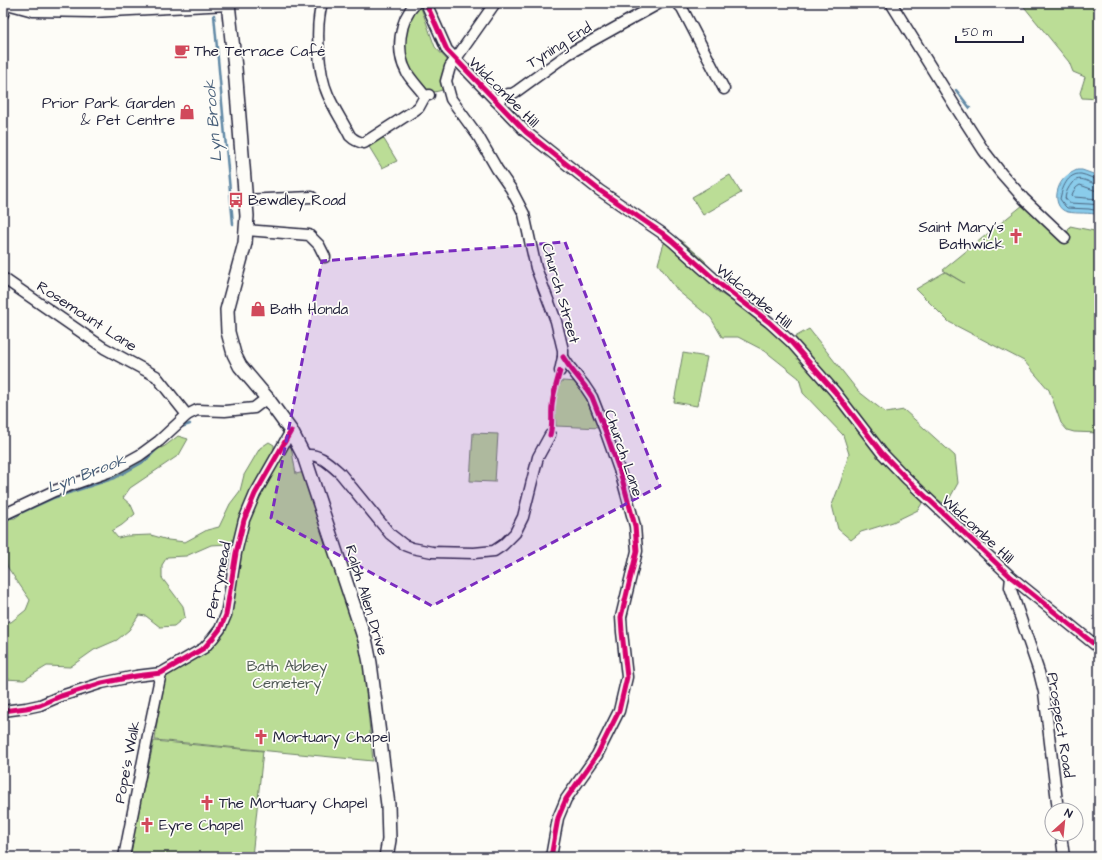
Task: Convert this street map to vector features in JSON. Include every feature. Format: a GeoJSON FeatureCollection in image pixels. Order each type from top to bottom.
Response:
{"type":"FeatureCollection","features":[{"type":"Feature","properties":{"kind":"main road","name":"Ralph Allen Drive"},"geometry":{"type":"LineString","coordinates":[[228,4],[235,68],[247,216],[245,243],[228,310],[228,332],[234,354],[240,366],[267,398],[291,431],[304,456],[366,643],[370,663],[388,805],[389,840],[386,857]]}},
{"type":"Feature","properties":{"kind":"street"},"geometry":{"type":"LineString","coordinates":[[3,14],[7,3],[33,11],[92,12],[228,4]]}},
{"type":"Feature","properties":{"kind":"street"},"geometry":{"type":"LineString","coordinates":[[322,3],[320,9],[318,34],[323,78],[328,94],[350,136],[359,142],[364,143],[415,110],[427,95],[407,73],[402,56],[400,41],[403,23],[411,8],[416,3]]}},
{"type":"Feature","properties":{"kind":"street","name":"Widcombe Hill"},"geometry":{"type":"LineString","coordinates":[[426,3],[447,50],[526,132],[599,190],[672,241],[716,281],[755,310],[791,342],[835,392],[882,453],[906,478],[1011,577],[1099,648]]}},
{"type":"Feature","properties":{"kind":"street","name":"Church Street"},"geometry":{"type":"LineString","coordinates":[[495,3],[455,60],[448,73],[446,81],[451,99],[478,136],[497,169],[512,189],[524,214],[536,268],[556,321],[563,350],[560,370]]}},
{"type":"Feature","properties":{"kind":"street","name":"Tyning End"},"geometry":{"type":"LineString","coordinates":[[496,101],[517,91],[568,54],[660,3]]}},
{"type":"Feature","properties":{"kind":"street"},"geometry":{"type":"LineString","coordinates":[[677,3],[682,8],[724,89]]}},
{"type":"Feature","properties":{"kind":"street"},"geometry":{"type":"LineString","coordinates":[[891,3],[984,151],[1024,199],[1065,238]]}},
{"type":"Feature","properties":{"kind":"street"},"geometry":{"type":"LineString","coordinates":[[246,200],[312,197]]}},
{"type":"Feature","properties":{"kind":"street"},"geometry":{"type":"LineString","coordinates":[[247,230],[309,235],[319,245],[325,257]]}},
{"type":"Feature","properties":{"kind":"street","name":"Rosemount Lane"},"geometry":{"type":"LineString","coordinates":[[3,278],[104,348],[156,376],[187,415]]}},
{"type":"Feature","properties":{"kind":"street","name":"Church Lane"},"geometry":{"type":"LineString","coordinates":[[551,857],[558,818],[566,799],[598,755],[619,711],[627,677],[621,617],[637,551],[635,526],[621,475],[600,417],[592,397],[568,366],[563,357]]}},
{"type":"Feature","properties":{"kind":"street"},"geometry":{"type":"LineString","coordinates":[[3,515],[54,491],[112,471],[140,455],[159,441],[187,415],[197,410],[225,411],[254,408],[267,398]]}},
{"type":"Feature","properties":{"kind":"street","name":"Perrymead"},"geometry":{"type":"LineString","coordinates":[[3,710],[40,705],[61,696],[102,683],[161,672],[204,648],[220,629],[226,615],[236,553],[244,520],[255,494],[291,431]]}},
{"type":"Feature","properties":{"kind":"street"},"geometry":{"type":"LineString","coordinates":[[304,456],[311,454],[318,457],[340,473],[390,534],[404,545],[432,552],[474,553],[494,551],[503,545],[515,532],[523,517],[538,457],[550,435]]}},
{"type":"Feature","properties":{"kind":"street","name":"Prospect Road"},"geometry":{"type":"LineString","coordinates":[[1011,577],[1010,587],[1039,672],[1044,692],[1057,802]]}},
{"type":"Feature","properties":{"kind":"street","name":"Pope's Walk"},"geometry":{"type":"LineString","coordinates":[[124,857],[161,672]]}},
{"type":"Feature","properties":{"kind":"street"},"geometry":{"type":"LineString","coordinates":[[1062,842],[1064,857]]}},
{"type":"Feature","properties":{"kind":"highlighted area"},"geometry":{"type":"Polygon","coordinates":[[[565,242],[660,486],[432,606],[271,518],[322,261],[565,242]]]}},
{"type":"Feature","properties":{"kind":"green space"},"geometry":{"type":"Polygon","coordinates":[[[289,3],[318,4],[317,8],[289,7],[289,3]]]}},
{"type":"Feature","properties":{"kind":"green space"},"geometry":{"type":"Polygon","coordinates":[[[1021,3],[1099,3],[1099,99],[1082,98],[1080,93],[1085,77],[1073,72],[1069,62],[1021,3]]]}},
{"type":"Feature","properties":{"kind":"green space"},"geometry":{"type":"Polygon","coordinates":[[[420,5],[435,47],[449,62],[442,84],[443,90],[430,93],[426,91],[411,71],[406,58],[404,43],[409,21],[420,5]]]}},
{"type":"Feature","properties":{"kind":"green space"},"geometry":{"type":"Polygon","coordinates":[[[382,136],[397,161],[382,168],[368,145],[382,136]]]}},
{"type":"Feature","properties":{"kind":"green space"},"geometry":{"type":"Polygon","coordinates":[[[730,175],[741,193],[703,215],[692,197],[730,175]]]}},
{"type":"Feature","properties":{"kind":"green space"},"geometry":{"type":"Polygon","coordinates":[[[1023,205],[1061,241],[1065,238],[1070,226],[1099,232],[1099,433],[1074,432],[1067,430],[1061,423],[1049,390],[1024,361],[949,322],[916,289],[945,272],[964,283],[943,270],[1023,205]]]}},
{"type":"Feature","properties":{"kind":"green space"},"geometry":{"type":"Polygon","coordinates":[[[681,240],[705,261],[714,289],[753,315],[767,328],[788,341],[809,329],[858,391],[886,413],[904,410],[955,456],[958,483],[946,505],[928,493],[918,510],[893,522],[861,532],[851,540],[838,529],[832,505],[849,454],[843,435],[803,393],[799,378],[765,351],[738,337],[722,337],[711,318],[678,291],[658,264],[664,243],[681,240]]]}},
{"type":"Feature","properties":{"kind":"green space"},"geometry":{"type":"Polygon","coordinates":[[[683,353],[707,357],[697,406],[674,402],[683,353]]]}},
{"type":"Feature","properties":{"kind":"green space"},"geometry":{"type":"Polygon","coordinates":[[[562,381],[579,382],[588,397],[601,428],[556,426],[555,407],[557,390],[562,381]]]}},
{"type":"Feature","properties":{"kind":"green space"},"geometry":{"type":"Polygon","coordinates":[[[473,433],[498,434],[495,482],[470,481],[473,433]]]}},
{"type":"Feature","properties":{"kind":"green space"},"geometry":{"type":"Polygon","coordinates":[[[178,436],[188,439],[179,455],[130,488],[123,498],[131,505],[135,514],[112,531],[118,538],[126,536],[151,535],[168,540],[185,542],[207,530],[219,527],[230,504],[240,491],[244,475],[260,448],[269,442],[274,445],[274,451],[244,508],[231,544],[211,545],[186,556],[167,557],[162,565],[162,578],[183,606],[185,617],[174,626],[160,627],[146,616],[139,615],[129,630],[117,640],[94,650],[70,667],[47,666],[24,680],[3,679],[3,622],[11,622],[26,610],[30,600],[8,568],[3,553],[3,519],[15,518],[34,504],[144,456],[165,446],[178,436]]]}},
{"type":"Feature","properties":{"kind":"green space","name":"Bath Abbey Cemetery"},"geometry":{"type":"Polygon","coordinates":[[[287,446],[291,446],[296,474],[304,472],[362,653],[373,761],[155,740],[157,717],[164,678],[168,676],[168,671],[220,636],[248,522],[259,496],[287,446]]]}},
{"type":"Feature","properties":{"kind":"green space"},"geometry":{"type":"Polygon","coordinates":[[[154,741],[263,751],[252,857],[128,857],[154,741]]]}},
{"type":"Feature","properties":{"kind":"water"},"geometry":{"type":"Polygon","coordinates":[[[1077,170],[1082,170],[1099,176],[1099,215],[1068,212],[1061,209],[1059,206],[1057,192],[1059,185],[1065,177],[1077,170]]]}},
{"type":"Feature","properties":{"kind":"waterway","name":"Lyn Brook"},"geometry":{"type":"LineString","coordinates":[[214,15],[233,224]]}},
{"type":"Feature","properties":{"kind":"waterway"},"geometry":{"type":"LineString","coordinates":[[956,90],[970,108]]}},
{"type":"Feature","properties":{"kind":"waterway","name":"Lyn Brook"},"geometry":{"type":"LineString","coordinates":[[181,427],[190,424]]}},
{"type":"Feature","properties":{"kind":"waterway","name":"Lyn Brook"},"geometry":{"type":"LineString","coordinates":[[3,521],[53,498],[115,478],[145,461],[160,446]]}},
{"type":"Feature","properties":{"kind":"cycle path"},"geometry":{"type":"LineString","coordinates":[[426,3],[447,50],[526,132],[599,190],[662,233],[721,285],[769,322],[791,342],[835,392],[882,453],[906,478],[1011,577],[1099,648]]}},
{"type":"Feature","properties":{"kind":"cycle path"},"geometry":{"type":"LineString","coordinates":[[551,857],[558,818],[566,799],[597,755],[619,711],[627,677],[621,617],[637,551],[635,526],[621,475],[605,430],[592,397],[563,357]]}},
{"type":"Feature","properties":{"kind":"cycle path"},"geometry":{"type":"LineString","coordinates":[[550,435],[555,388],[560,371]]}},
{"type":"Feature","properties":{"kind":"cycle path"},"geometry":{"type":"LineString","coordinates":[[3,711],[40,705],[61,696],[102,683],[136,676],[161,673],[204,648],[220,629],[226,615],[236,553],[244,520],[255,494],[291,431]]}},
{"type":"Feature","properties":{"kind":"place","name":"The Terrace Café"},"geometry":{"type":"Point","coordinates":[182,51]}},
{"type":"Feature","properties":{"kind":"place","name":"Prior Park Garden & Pet Centre"},"geometry":{"type":"Point","coordinates":[187,112]}},
{"type":"Feature","properties":{"kind":"place","name":"Bewdley Road"},"geometry":{"type":"Point","coordinates":[236,200]}},
{"type":"Feature","properties":{"kind":"place","name":"Saint Mary's Bathwick"},"geometry":{"type":"Point","coordinates":[1016,236]}},
{"type":"Feature","properties":{"kind":"place","name":"Bath Honda"},"geometry":{"type":"Point","coordinates":[258,309]}},
{"type":"Feature","properties":{"kind":"place","name":"Mortuary Chapel"},"geometry":{"type":"Point","coordinates":[261,737]}},
{"type":"Feature","properties":{"kind":"place","name":"The Mortuary Chapel"},"geometry":{"type":"Point","coordinates":[207,803]}},
{"type":"Feature","properties":{"kind":"place","name":"Eyre Chapel"},"geometry":{"type":"Point","coordinates":[147,825]}}]}
